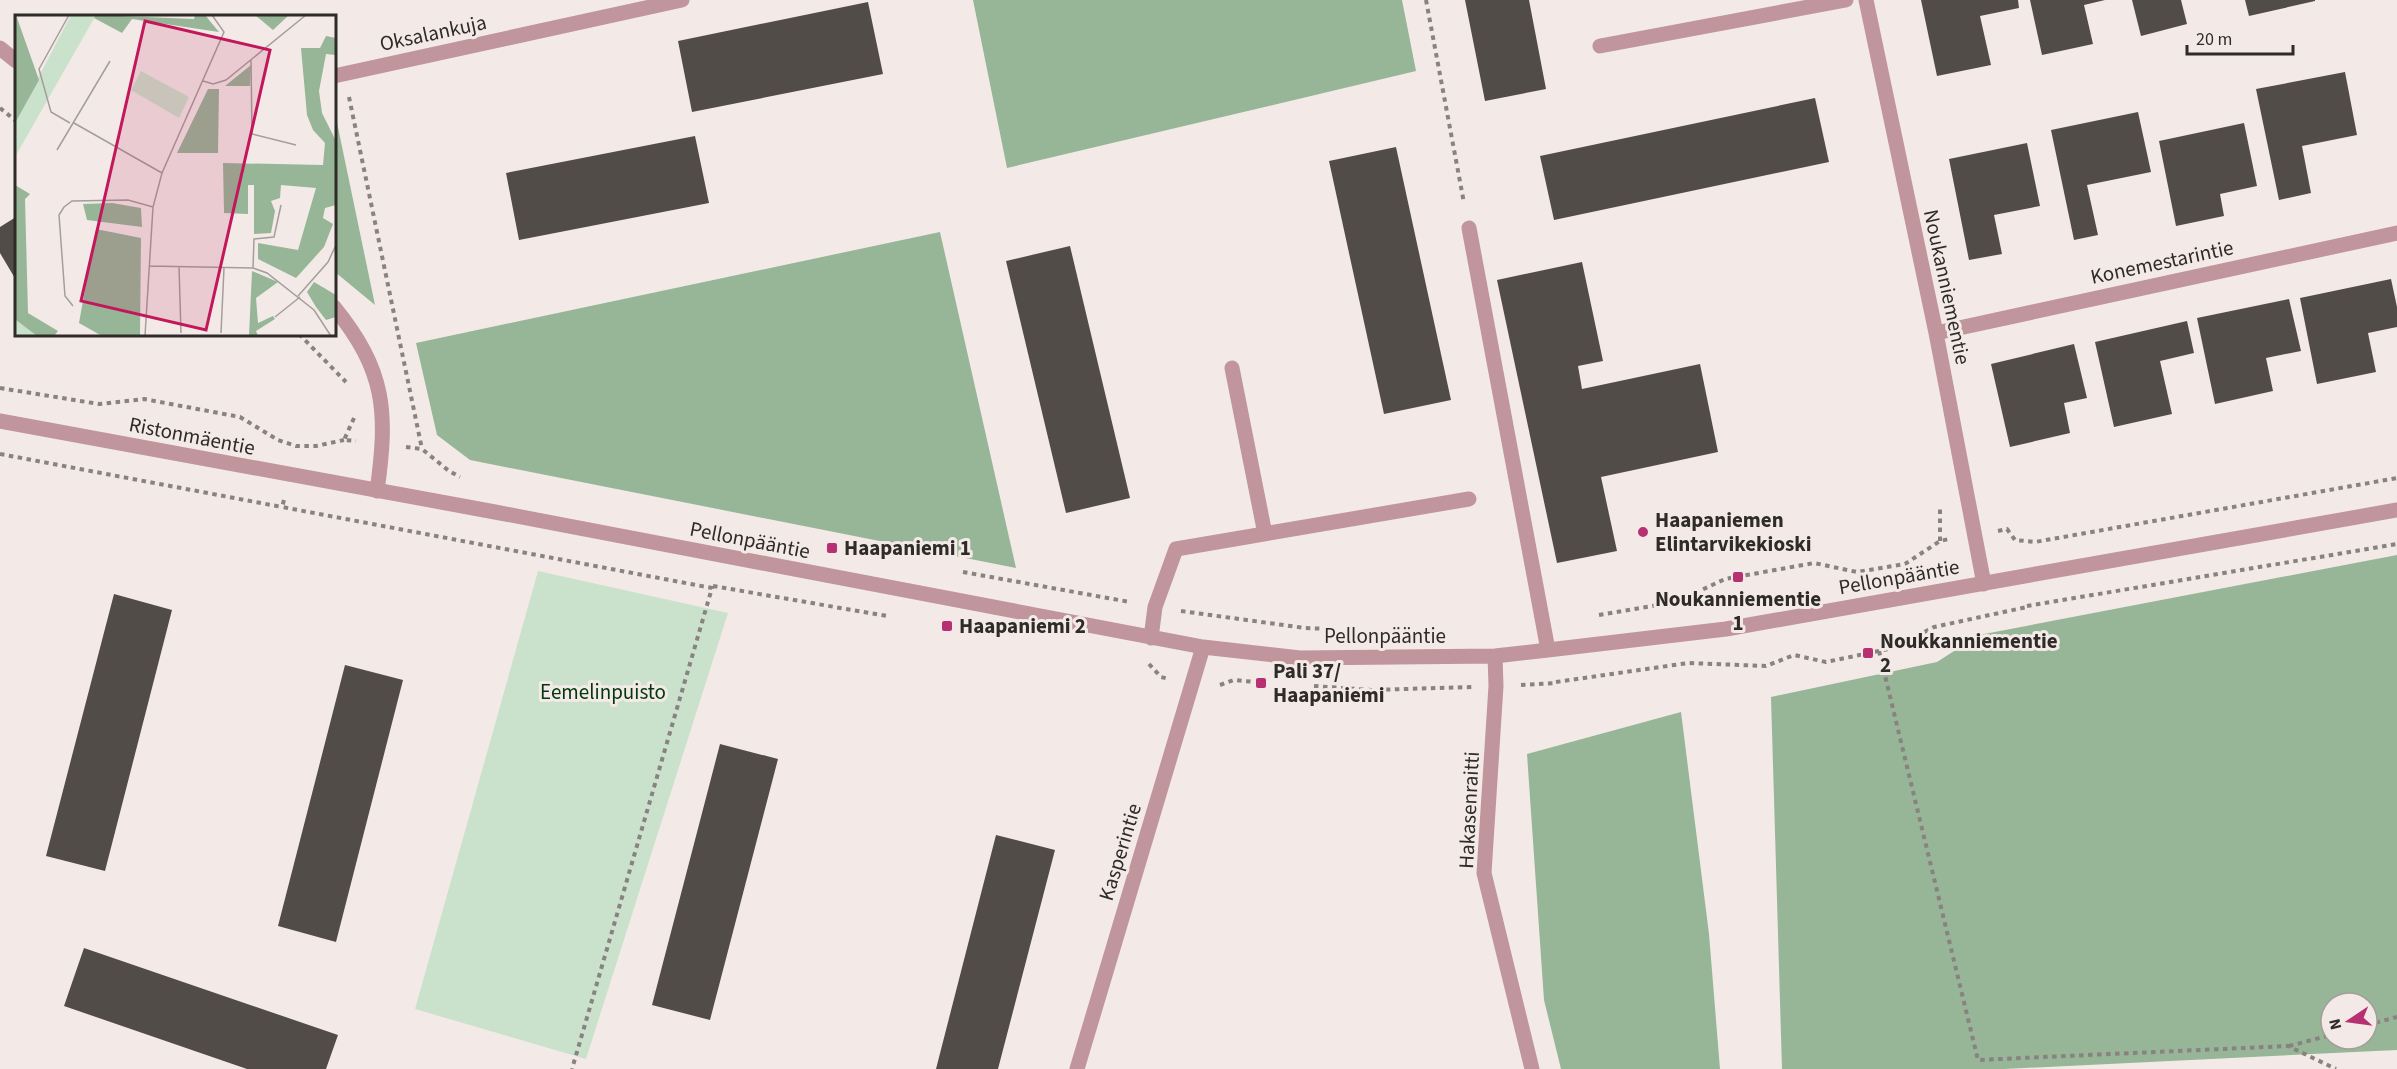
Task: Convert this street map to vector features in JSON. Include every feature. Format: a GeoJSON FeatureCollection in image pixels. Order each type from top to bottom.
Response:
{"type":"FeatureCollection","features":[{"type":"Feature","properties":{"kind":"street","name":"Oksalankuja"},"geometry":{"type":"LineString","coordinates":[[339,75],[682,0]]}},
{"type":"Feature","properties":{"kind":"street"},"geometry":{"type":"LineString","coordinates":[[1600,46],[1846,0]]}},
{"type":"Feature","properties":{"kind":"street","name":"Noukanniementie"},"geometry":{"type":"LineString","coordinates":[[1866,0],[1936,333],[1984,584]]}},
{"type":"Feature","properties":{"kind":"street"},"geometry":{"type":"LineString","coordinates":[[0,48],[15,60]]}},
{"type":"Feature","properties":{"kind":"street"},"geometry":{"type":"LineString","coordinates":[[1469,228],[1548,650]]}},
{"type":"Feature","properties":{"kind":"street","name":"Konemestarintie"},"geometry":{"type":"LineString","coordinates":[[1936,333],[2397,233]]}},
{"type":"Feature","properties":{"kind":"street"},"geometry":{"type":"LineString","coordinates":[[336,310],[354,332],[374,368],[382,401],[383,444],[377,491]]}},
{"type":"Feature","properties":{"kind":"street"},"geometry":{"type":"LineString","coordinates":[[1232,368],[1265,534]]}},
{"type":"Feature","properties":{"kind":"street","name":"Ristonmäentie"},"geometry":{"type":"LineString","coordinates":[[0,421],[377,491]]}},
{"type":"Feature","properties":{"kind":"street","name":"Pellonpääntie"},"geometry":{"type":"LineString","coordinates":[[377,491],[1203,648],[1300,658],[1495,656],[1726,629],[2397,510]]}},
{"type":"Feature","properties":{"kind":"street"},"geometry":{"type":"LineString","coordinates":[[1151,638],[1155,607],[1176,549],[1469,499]]}},
{"type":"Feature","properties":{"kind":"street","name":"Kasperintie"},"geometry":{"type":"LineString","coordinates":[[1077,1069],[1203,648]]}},
{"type":"Feature","properties":{"kind":"street","name":"Hakasenraitti"},"geometry":{"type":"LineString","coordinates":[[1495,656],[1496,686],[1484,873],[1532,1069]]}},
{"type":"Feature","properties":{"kind":"path"},"geometry":{"type":"LineString","coordinates":[[1426,0],[1469,228]]}},
{"type":"Feature","properties":{"kind":"path"},"geometry":{"type":"LineString","coordinates":[[339,75],[422,449]]}},
{"type":"Feature","properties":{"kind":"path"},"geometry":{"type":"LineString","coordinates":[[0,108],[15,120]]}},
{"type":"Feature","properties":{"kind":"path"},"geometry":{"type":"LineString","coordinates":[[301,336],[326,359],[350,389]]}},
{"type":"Feature","properties":{"kind":"path"},"geometry":{"type":"LineString","coordinates":[[0,388],[99,404],[144,399],[240,417],[278,440],[296,446],[316,446],[344,440],[422,449],[449,471],[468,482]]}},
{"type":"Feature","properties":{"kind":"path"},"geometry":{"type":"LineString","coordinates":[[344,440],[355,416]]}},
{"type":"Feature","properties":{"kind":"path"},"geometry":{"type":"LineString","coordinates":[[282,507],[296,446]]}},
{"type":"Feature","properties":{"kind":"path"},"geometry":{"type":"LineString","coordinates":[[0,454],[712,588],[572,1069]]}},
{"type":"Feature","properties":{"kind":"path"},"geometry":{"type":"LineString","coordinates":[[1588,617],[1676,602],[1725,579],[1814,563],[1857,572],[1905,564],[1940,541],[2007,529],[2016,540],[2035,542],[2397,478]]}},
{"type":"Feature","properties":{"kind":"path"},"geometry":{"type":"LineString","coordinates":[[959,571],[1155,607],[1305,628],[1340,629]]}},
{"type":"Feature","properties":{"kind":"path"},"geometry":{"type":"LineString","coordinates":[[1548,650],[1556,683],[1688,663],[1766,666],[1794,655],[1826,662],[1893,648],[1934,627],[2027,607]]}},
{"type":"Feature","properties":{"kind":"path"},"geometry":{"type":"LineString","coordinates":[[1879,651],[1978,1060],[2288,1046],[2319,1038]]}},
{"type":"Feature","properties":{"kind":"path"},"geometry":{"type":"LineString","coordinates":[[2379,1022],[2397,1017]]}},
{"type":"Feature","properties":{"kind":"path"},"geometry":{"type":"LineString","coordinates":[[2288,1046],[2336,1069]]}},
{"type":"Feature","properties":{"kind":"green space"},"geometry":{"type":"Polygon","coordinates":[[[973,0],[1402,0],[1416,71],[1007,168],[973,0]]]}},
{"type":"Feature","properties":{"kind":"green space"},"geometry":{"type":"Polygon","coordinates":[[[336,118],[375,305],[336,273],[336,118]]]}},
{"type":"Feature","properties":{"kind":"green space"},"geometry":{"type":"Polygon","coordinates":[[[940,232],[1016,568],[470,460],[437,435],[416,343],[940,232]]]}},
{"type":"Feature","properties":{"kind":"green space"},"geometry":{"type":"Polygon","coordinates":[[[2397,555],[2397,1050],[2379,1051],[2379,991],[2319,991],[2319,1051],[2376,1051],[2004,1069],[1782,1069],[1771,697],[1937,662],[1979,635],[2397,555]]]}},
{"type":"Feature","properties":{"kind":"green space","name":"Eemelinpuisto"},"geometry":{"type":"Polygon","coordinates":[[[538,571],[728,613],[586,1059],[415,1009],[538,571]]]}},
{"type":"Feature","properties":{"kind":"green space"},"geometry":{"type":"Polygon","coordinates":[[[1681,712],[1709,934],[1720,1069],[1561,1069],[1544,1000],[1527,754],[1681,712]]]}},
{"type":"Feature","properties":{"kind":"building"},"geometry":{"type":"Polygon","coordinates":[[[1465,0],[1529,0],[1546,89],[1485,101],[1465,0]]]}},
{"type":"Feature","properties":{"kind":"building"},"geometry":{"type":"Polygon","coordinates":[[[1921,0],[2018,0],[2019,8],[1980,16],[1991,65],[1937,76],[1921,0]]]}},
{"type":"Feature","properties":{"kind":"building"},"geometry":{"type":"Polygon","coordinates":[[[2030,0],[2105,0],[2084,5],[2093,44],[2042,55],[2030,0]]]}},
{"type":"Feature","properties":{"kind":"building"},"geometry":{"type":"Polygon","coordinates":[[[2132,0],[2181,0],[2187,24],[2141,36],[2132,0]]]}},
{"type":"Feature","properties":{"kind":"building"},"geometry":{"type":"Polygon","coordinates":[[[2245,0],[2315,0],[2315,1],[2249,16],[2245,0]]]}},
{"type":"Feature","properties":{"kind":"building"},"geometry":{"type":"Polygon","coordinates":[[[868,2],[883,74],[692,112],[678,41],[868,2]]]}},
{"type":"Feature","properties":{"kind":"building"},"geometry":{"type":"Polygon","coordinates":[[[2345,72],[2357,135],[2302,146],[2311,193],[2279,200],[2256,89],[2345,72]]]}},
{"type":"Feature","properties":{"kind":"building"},"geometry":{"type":"Polygon","coordinates":[[[1815,98],[1829,162],[1554,220],[1540,156],[1815,98]]]}},
{"type":"Feature","properties":{"kind":"building"},"geometry":{"type":"Polygon","coordinates":[[[2138,112],[2151,172],[2087,185],[2098,235],[2074,240],[2051,130],[2138,112]]]}},
{"type":"Feature","properties":{"kind":"building"},"geometry":{"type":"Polygon","coordinates":[[[2244,123],[2257,186],[2220,194],[2224,216],[2176,226],[2159,141],[2244,123]]]}},
{"type":"Feature","properties":{"kind":"building"},"geometry":{"type":"Polygon","coordinates":[[[695,136],[709,203],[519,240],[506,173],[695,136]]]}},
{"type":"Feature","properties":{"kind":"building"},"geometry":{"type":"Polygon","coordinates":[[[2027,143],[2040,206],[1994,215],[2002,254],[1969,260],[1949,159],[2027,143]]]}},
{"type":"Feature","properties":{"kind":"building"},"geometry":{"type":"Polygon","coordinates":[[[1396,147],[1451,400],[1384,414],[1329,161],[1396,147]]]}},
{"type":"Feature","properties":{"kind":"building"},"geometry":{"type":"Polygon","coordinates":[[[15,218],[15,278],[0,253],[0,227],[15,218]]]}},
{"type":"Feature","properties":{"kind":"building"},"geometry":{"type":"Polygon","coordinates":[[[1070,246],[1130,498],[1066,513],[1006,261],[1070,246]]]}},
{"type":"Feature","properties":{"kind":"building"},"geometry":{"type":"Polygon","coordinates":[[[1582,262],[1603,361],[1578,366],[1582,389],[1700,364],[1718,452],[1601,477],[1617,551],[1557,563],[1497,280],[1582,262]]]}},
{"type":"Feature","properties":{"kind":"building"},"geometry":{"type":"Polygon","coordinates":[[[2391,279],[2397,307],[2397,327],[2368,333],[2376,372],[2317,384],[2300,298],[2391,279]]]}},
{"type":"Feature","properties":{"kind":"building"},"geometry":{"type":"Polygon","coordinates":[[[2289,299],[2301,351],[2266,358],[2273,391],[2215,404],[2197,318],[2289,299]]]}},
{"type":"Feature","properties":{"kind":"building"},"geometry":{"type":"Polygon","coordinates":[[[2187,321],[2194,353],[2160,361],[2172,414],[2114,427],[2095,342],[2187,321]]]}},
{"type":"Feature","properties":{"kind":"building"},"geometry":{"type":"Polygon","coordinates":[[[2074,344],[2087,398],[2064,403],[2070,433],[2010,447],[1991,364],[2074,344]]]}},
{"type":"Feature","properties":{"kind":"building"},"geometry":{"type":"Polygon","coordinates":[[[114,594],[172,610],[105,871],[46,856],[114,594]]]}},
{"type":"Feature","properties":{"kind":"building"},"geometry":{"type":"Polygon","coordinates":[[[345,665],[403,680],[336,942],[278,926],[345,665]]]}},
{"type":"Feature","properties":{"kind":"building"},"geometry":{"type":"Polygon","coordinates":[[[720,744],[778,759],[710,1020],[652,1005],[720,744]]]}},
{"type":"Feature","properties":{"kind":"building"},"geometry":{"type":"Polygon","coordinates":[[[996,835],[1055,850],[998,1069],[936,1069],[996,835]]]}},
{"type":"Feature","properties":{"kind":"building"},"geometry":{"type":"Polygon","coordinates":[[[84,948],[338,1035],[326,1069],[247,1069],[64,1006],[84,948]]]}},
{"type":"Feature","properties":{"kind":"place","name":"Haapaniemen Elintarvikekioski"},"geometry":{"type":"Point","coordinates":[1643,532]}},
{"type":"Feature","properties":{"kind":"place","name":"Haapaniemi 1"},"geometry":{"type":"Point","coordinates":[832,548]}},
{"type":"Feature","properties":{"kind":"place","name":"Noukanniementie 1"},"geometry":{"type":"Point","coordinates":[1738,577]}},
{"type":"Feature","properties":{"kind":"place","name":"Haapaniemi 2"},"geometry":{"type":"Point","coordinates":[947,626]}},
{"type":"Feature","properties":{"kind":"place","name":"Noukkanniementie 2"},"geometry":{"type":"Point","coordinates":[1868,653]}},
{"type":"Feature","properties":{"kind":"place","name":"Pali 37/ Haapaniemi"},"geometry":{"type":"Point","coordinates":[1261,683]}}]}
